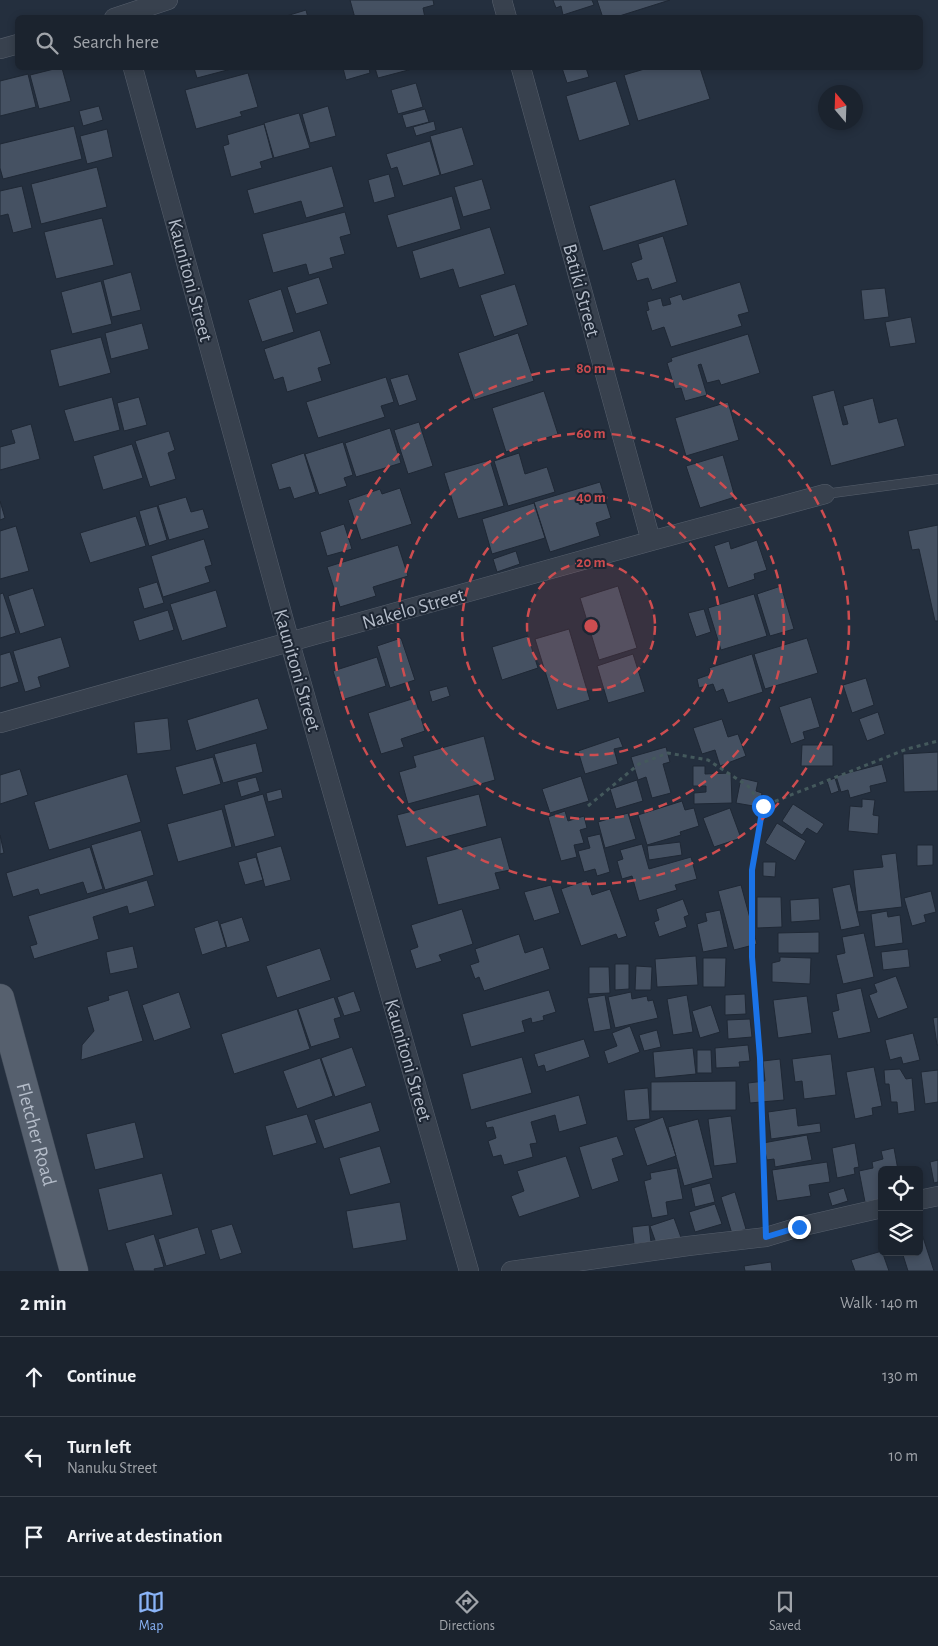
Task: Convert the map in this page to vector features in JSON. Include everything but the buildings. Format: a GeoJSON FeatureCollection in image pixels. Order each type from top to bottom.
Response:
{"type":"FeatureCollection","features":[{"type":"Feature","properties":{"kind":"main road","name":"Fletcher Road"},"geometry":{"type":"LineString","coordinates":[[0,998],[74,1271]]}},
{"type":"Feature","properties":{"kind":"street"},"geometry":{"type":"LineString","coordinates":[[124,15],[168,0]]}},
{"type":"Feature","properties":{"kind":"street"},"geometry":{"type":"LineString","coordinates":[[502,0],[506,15]]}},
{"type":"Feature","properties":{"kind":"street"},"geometry":{"type":"LineString","coordinates":[[0,49],[15,45]]}},
{"type":"Feature","properties":{"kind":"street","name":"Kaunitoni Street"},"geometry":{"type":"LineString","coordinates":[[134,70],[290,643],[469,1271]]}},
{"type":"Feature","properties":{"kind":"street","name":"Batiki Street"},"geometry":{"type":"LineString","coordinates":[[522,70],[651,541]]}},
{"type":"Feature","properties":{"kind":"street","name":"Nakelo Street"},"geometry":{"type":"LineString","coordinates":[[0,723],[826,494]]}},
{"type":"Feature","properties":{"kind":"street"},"geometry":{"type":"LineString","coordinates":[[923,1199],[938,1196]]}},
{"type":"Feature","properties":{"kind":"street"},"geometry":{"type":"LineString","coordinates":[[511,1271],[766,1237],[799,1227],[878,1209]]}},
{"type":"Feature","properties":{"kind":"lane"},"geometry":{"type":"LineString","coordinates":[[826,494],[938,479]]}},
{"type":"Feature","properties":{"kind":"path"},"geometry":{"type":"LineString","coordinates":[[763,806],[907,749],[938,741]]}},
{"type":"Feature","properties":{"kind":"path"},"geometry":{"type":"LineString","coordinates":[[588,806],[639,764],[668,753],[708,760],[748,786],[763,806],[752,870],[752,957],[760,1058],[766,1237]]}},
{"type":"Feature","properties":{"kind":"route"},"geometry":{"type":"LineString","coordinates":[[763,806],[752,870],[752,957],[760,1058],[766,1237],[799,1227]]}}]}
